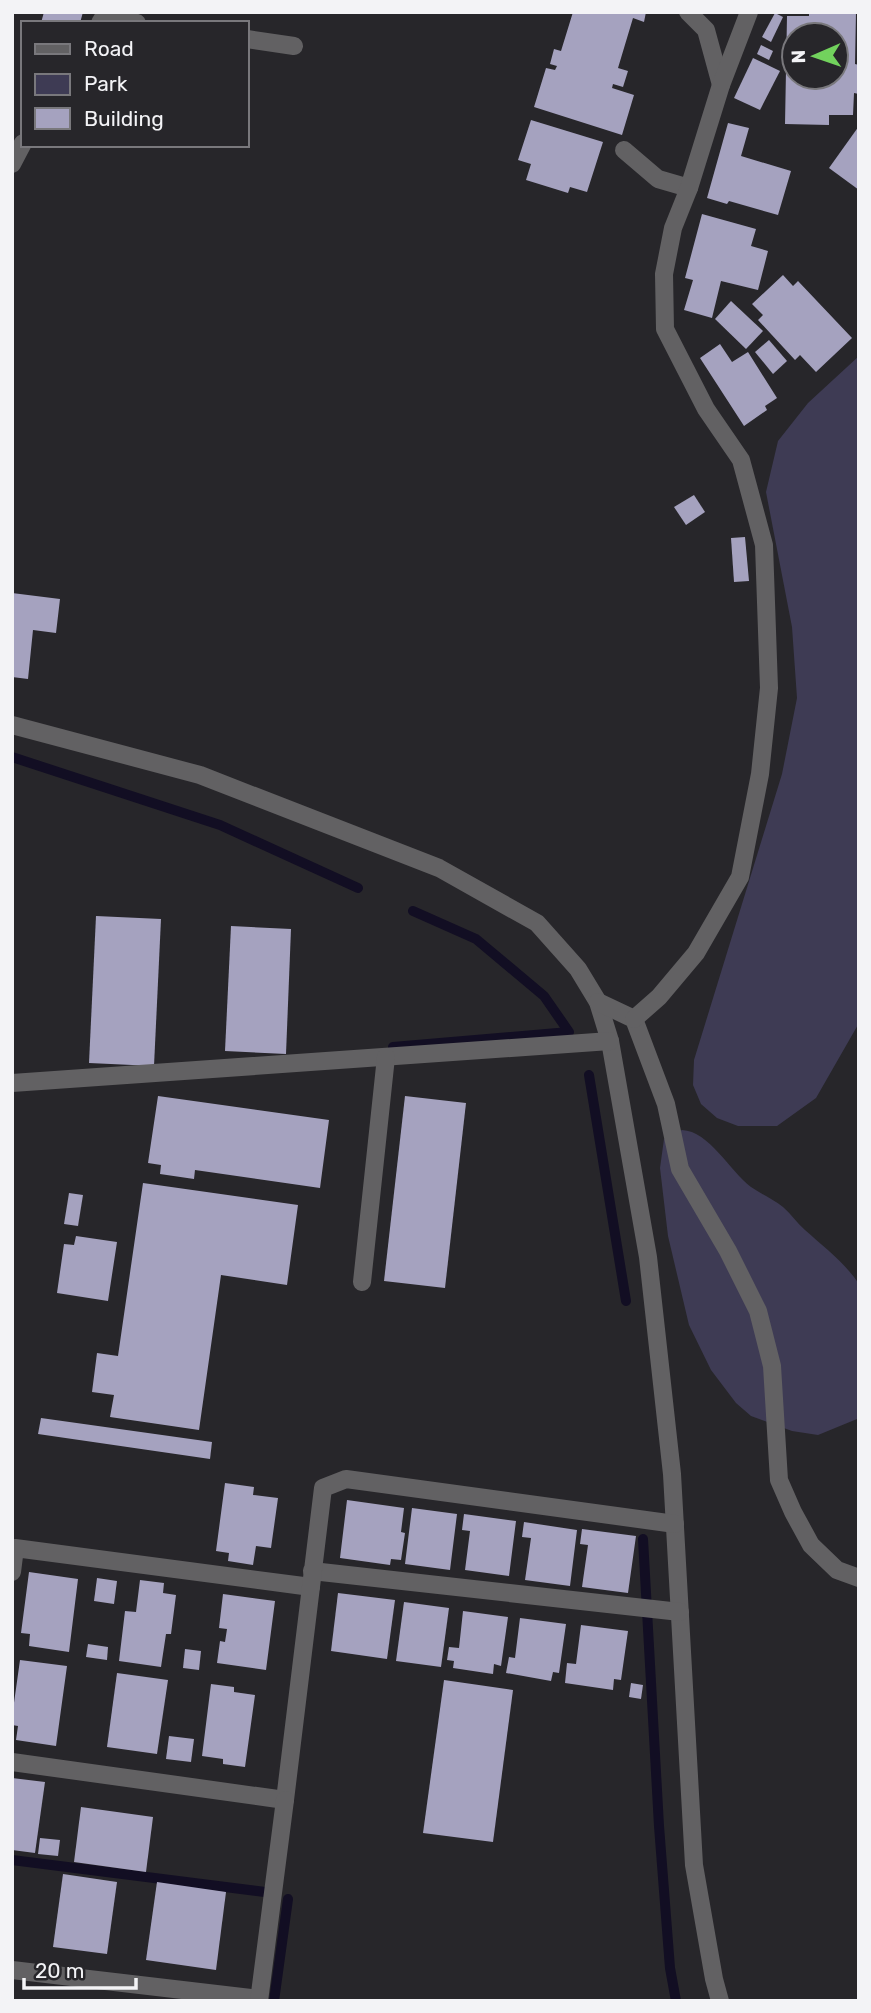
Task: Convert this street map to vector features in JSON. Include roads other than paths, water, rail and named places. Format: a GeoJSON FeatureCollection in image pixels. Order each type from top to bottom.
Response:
{"type":"FeatureCollection","features":[{"type":"Feature","properties":{"kind":"street"},"geometry":{"type":"LineString","coordinates":[[688,12],[706,30],[721,85]]}},
{"type":"Feature","properties":{"kind":"street"},"geometry":{"type":"LineString","coordinates":[[634,1019],[659,997],[696,953],[740,877],[760,774],[769,688],[764,545],[741,460],[706,409],[665,329],[664,274],[673,228],[689,188],[721,85],[749,12]]}},
{"type":"Feature","properties":{"kind":"street"},"geometry":{"type":"LineString","coordinates":[[101,21],[103,18],[123,21]]}},
{"type":"Feature","properties":{"kind":"street"},"geometry":{"type":"LineString","coordinates":[[248,39],[294,46]]}},
{"type":"Feature","properties":{"kind":"street"},"geometry":{"type":"LineString","coordinates":[[12,164],[21,147]]}},
{"type":"Feature","properties":{"kind":"street"},"geometry":{"type":"LineString","coordinates":[[624,150],[658,179],[689,188]]}},
{"type":"Feature","properties":{"kind":"street"},"geometry":{"type":"LineString","coordinates":[[12,725],[200,775],[439,868],[537,923],[578,969],[598,1002],[610,1041],[648,1256],[672,1474],[694,1865],[720,2001]]}},
{"type":"Feature","properties":{"kind":"street"},"geometry":{"type":"LineString","coordinates":[[598,1002],[634,1019],[666,1104],[680,1168],[728,1251],[758,1311],[772,1366],[779,1479],[793,1512],[811,1545],[837,1570],[859,1578]]}},
{"type":"Feature","properties":{"kind":"street"},"geometry":{"type":"LineString","coordinates":[[12,1083],[610,1041]]}},
{"type":"Feature","properties":{"kind":"street"},"geometry":{"type":"LineString","coordinates":[[362,1282],[386,1057]]}},
{"type":"Feature","properties":{"kind":"street"},"geometry":{"type":"LineString","coordinates":[[12,1970],[259,2000],[323,1489],[346,1479],[675,1524]]}},
{"type":"Feature","properties":{"kind":"street"},"geometry":{"type":"LineString","coordinates":[[12,1572],[15,1548],[312,1579],[680,1612]]}},
{"type":"Feature","properties":{"kind":"street"},"geometry":{"type":"LineString","coordinates":[[12,1762],[285,1800]]}},
{"type":"Feature","properties":{"kind":"waterway"},"geometry":{"type":"LineString","coordinates":[[12,757],[220,825],[358,888]]}},
{"type":"Feature","properties":{"kind":"waterway"},"geometry":{"type":"LineString","coordinates":[[393,1047],[569,1032],[544,996],[476,939],[413,911]]}},
{"type":"Feature","properties":{"kind":"waterway"},"geometry":{"type":"LineString","coordinates":[[589,1075],[626,1301]]}},
{"type":"Feature","properties":{"kind":"waterway"},"geometry":{"type":"LineString","coordinates":[[643,1539],[659,1826],[670,1968],[676,2001]]}},
{"type":"Feature","properties":{"kind":"waterway"},"geometry":{"type":"LineString","coordinates":[[12,1860],[273,1893]]}},
{"type":"Feature","properties":{"kind":"waterway"},"geometry":{"type":"LineString","coordinates":[[274,2001],[288,1899]]}}]}
